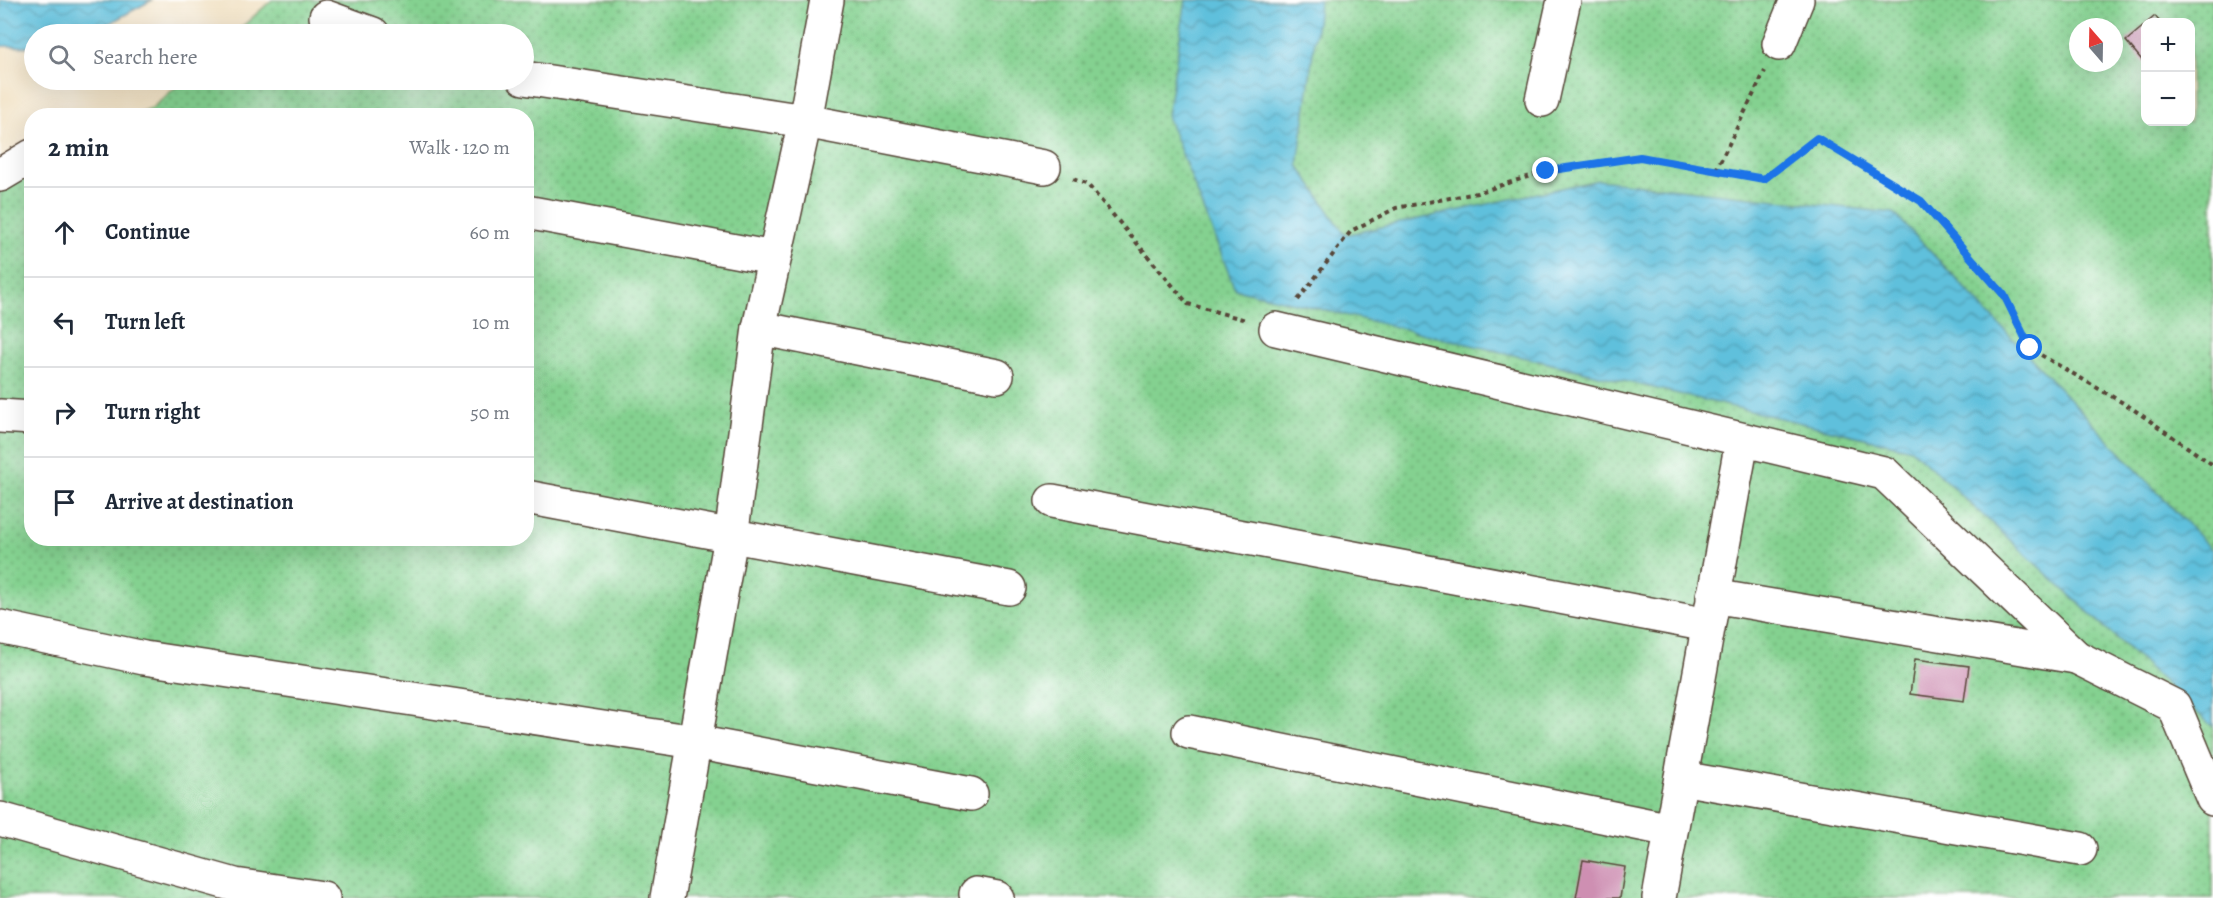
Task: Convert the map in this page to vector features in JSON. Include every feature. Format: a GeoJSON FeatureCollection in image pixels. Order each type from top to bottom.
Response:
{"type":"FeatureCollection","features":[{"type":"Feature","properties":{"kind":"street"},"geometry":{"type":"LineString","coordinates":[[667,898],[731,537],[759,328],[805,121],[827,0]]}},
{"type":"Feature","properties":{"kind":"street"},"geometry":{"type":"LineString","coordinates":[[1542,100],[1564,0]]}},
{"type":"Feature","properties":{"kind":"street"},"geometry":{"type":"LineString","coordinates":[[1779,44],[1797,0]]}},
{"type":"Feature","properties":{"kind":"street"},"geometry":{"type":"LineString","coordinates":[[326,17],[345,24]]}},
{"type":"Feature","properties":{"kind":"street"},"geometry":{"type":"LineString","coordinates":[[534,80],[805,121],[1044,167]]}},
{"type":"Feature","properties":{"kind":"street"},"geometry":{"type":"LineString","coordinates":[[0,175],[24,161]]}},
{"type":"Feature","properties":{"kind":"street"},"geometry":{"type":"LineString","coordinates":[[534,213],[773,258]]}},
{"type":"Feature","properties":{"kind":"street"},"geometry":{"type":"LineString","coordinates":[[759,328],[997,376]]}},
{"type":"Feature","properties":{"kind":"street"},"geometry":{"type":"LineString","coordinates":[[1276,329],[1884,473],[2076,657],[2174,706],[2213,799]]}},
{"type":"Feature","properties":{"kind":"street"},"geometry":{"type":"LineString","coordinates":[[0,416],[24,418]]}},
{"type":"Feature","properties":{"kind":"street"},"geometry":{"type":"LineString","coordinates":[[1659,898],[1742,441]]}},
{"type":"Feature","properties":{"kind":"street"},"geometry":{"type":"LineString","coordinates":[[534,499],[1009,588]]}},
{"type":"Feature","properties":{"kind":"street"},"geometry":{"type":"LineString","coordinates":[[1052,501],[1711,610],[2076,657]]}},
{"type":"Feature","properties":{"kind":"street"},"geometry":{"type":"LineString","coordinates":[[0,627],[144,658],[694,742],[971,794]]}},
{"type":"Feature","properties":{"kind":"street"},"geometry":{"type":"LineString","coordinates":[[1189,732],[1671,830]]}},
{"type":"Feature","properties":{"kind":"street"},"geometry":{"type":"LineString","coordinates":[[1681,778],[2080,849]]}},
{"type":"Feature","properties":{"kind":"street"},"geometry":{"type":"LineString","coordinates":[[0,819],[235,885],[323,898]]}},
{"type":"Feature","properties":{"kind":"path"},"geometry":{"type":"LineString","coordinates":[[1716,170],[1779,44]]}},
{"type":"Feature","properties":{"kind":"path"},"geometry":{"type":"LineString","coordinates":[[1088,185],[1188,304],[1276,329],[1352,231],[1396,208],[1478,193],[1546,171],[1640,157],[1764,179],[1817,138],[1921,201],[2004,295],[2030,348],[2130,407],[2213,465]]}},
{"type":"Feature","properties":{"kind":"green space"},"geometry":{"type":"Polygon","coordinates":[[[272,0],[2213,0],[2213,898],[0,898],[0,169],[24,159],[24,546],[534,546],[534,108],[152,108],[173,90],[534,90],[534,24],[245,24],[272,0]]]}},
{"type":"Feature","properties":{"kind":"water"},"geometry":{"type":"Polygon","coordinates":[[[0,0],[152,0],[108,24],[24,24],[24,47],[0,46],[0,0]]]}},
{"type":"Feature","properties":{"kind":"water"},"geometry":{"type":"Polygon","coordinates":[[[1186,0],[1320,0],[1298,165],[1345,235],[1598,180],[1894,213],[2213,551],[2213,727],[1911,449],[1235,289],[1167,116],[1186,0]]]}},
{"type":"Feature","properties":{"kind":"building"},"geometry":{"type":"Polygon","coordinates":[[[2141,28],[2141,59],[2126,41],[2141,28]]]}},
{"type":"Feature","properties":{"kind":"building"},"geometry":{"type":"Polygon","coordinates":[[[1915,659],[1969,666],[1964,701],[1910,694],[1915,659]]]}},
{"type":"Feature","properties":{"kind":"building"},"geometry":{"type":"Polygon","coordinates":[[[1583,860],[1625,867],[1620,898],[1576,898],[1583,860]]]}},
{"type":"Feature","properties":{"kind":"route"},"geometry":{"type":"LineString","coordinates":[[1546,171],[1640,157],[1764,179],[1817,138],[1921,201],[2004,295],[2030,348]]}}]}
